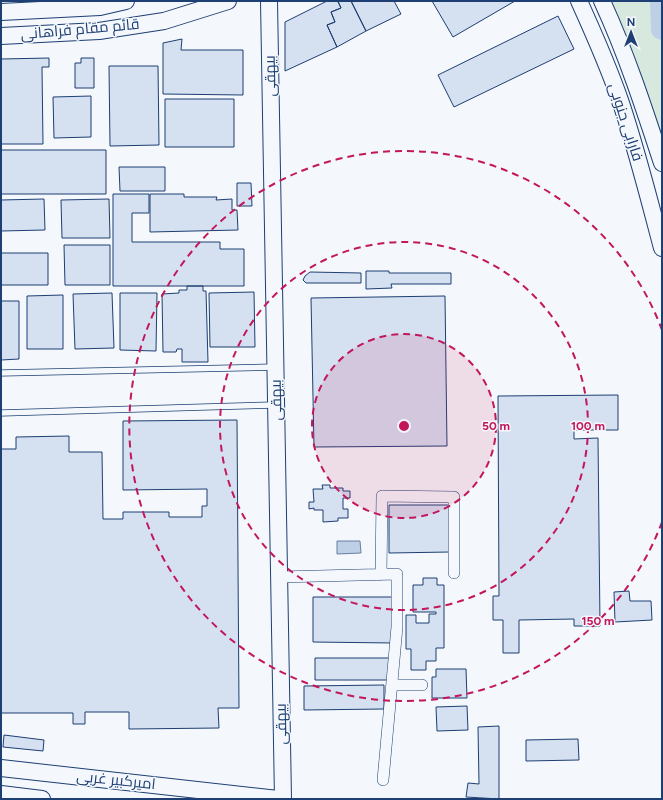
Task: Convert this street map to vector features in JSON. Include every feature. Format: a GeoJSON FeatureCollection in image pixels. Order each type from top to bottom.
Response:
{"type":"FeatureCollection","features":[{"type":"Feature","properties":{"kind":"street","name":"قائم مقام فراهانی"},"geometry":{"type":"LineString","coordinates":[[1,12],[100,7],[126,1]]}},
{"type":"Feature","properties":{"kind":"street","name":"قائم مقام فراهانی"},"geometry":{"type":"LineString","coordinates":[[1,36],[99,31],[164,21],[228,1]]}},
{"type":"Feature","properties":{"kind":"street","name":"بیهقی"},"geometry":{"type":"LineString","coordinates":[[269,1],[283,799]]}},
{"type":"Feature","properties":{"kind":"street","name":"فارابی جنوبی"},"geometry":{"type":"LineString","coordinates":[[579,1],[595,36],[621,103],[662,248]]}},
{"type":"Feature","properties":{"kind":"street","name":"فارابی جنوبی"},"geometry":{"type":"LineString","coordinates":[[602,1],[615,29],[640,96],[662,163]]}},
{"type":"Feature","properties":{"kind":"street"},"geometry":{"type":"LineString","coordinates":[[381,575],[382,496],[454,497],[454,573]]}},
{"type":"Feature","properties":{"kind":"street"},"geometry":{"type":"LineString","coordinates":[[279,577],[397,574],[398,626],[383,780]]}},
{"type":"Feature","properties":{"kind":"street"},"geometry":{"type":"LineString","coordinates":[[392,685],[422,685]]}},
{"type":"Feature","properties":{"kind":"street","name":"امیرکبیر غربی"},"geometry":{"type":"LineString","coordinates":[[1,768],[278,799]]}},
{"type":"Feature","properties":{"kind":"street"},"geometry":{"type":"LineString","coordinates":[[1,794],[42,799]]}},
{"type":"Feature","properties":{"kind":"lane"},"geometry":{"type":"LineString","coordinates":[[1,373],[275,367]]}},
{"type":"Feature","properties":{"kind":"lane"},"geometry":{"type":"LineString","coordinates":[[1,413],[276,405]]}},
{"type":"Feature","properties":{"kind":"shaded area"},"geometry":{"type":"Polygon","coordinates":[[[609,1],[662,1],[662,143],[609,1]]]}},
{"type":"Feature","properties":{"kind":"water"},"geometry":{"type":"Polygon","coordinates":[[[337,541],[360,541],[361,553],[337,554],[337,541]]]}},
{"type":"Feature","properties":{"kind":"building"},"geometry":{"type":"Polygon","coordinates":[[[327,1],[338,1],[341,8],[331,12],[335,22],[327,25],[337,47],[285,71],[285,22],[327,1]]]}},
{"type":"Feature","properties":{"kind":"building"},"geometry":{"type":"Polygon","coordinates":[[[351,1],[366,31],[337,47],[327,25],[335,22],[331,12],[341,8],[338,2],[351,1]]]}},
{"type":"Feature","properties":{"kind":"building"},"geometry":{"type":"Polygon","coordinates":[[[351,1],[394,1],[401,14],[366,31],[351,1]]]}},
{"type":"Feature","properties":{"kind":"building"},"geometry":{"type":"Polygon","coordinates":[[[432,1],[515,1],[453,37],[432,1]]]}},
{"type":"Feature","properties":{"kind":"building"},"geometry":{"type":"Polygon","coordinates":[[[558,16],[574,49],[454,107],[438,75],[558,16]]]}},
{"type":"Feature","properties":{"kind":"building"},"geometry":{"type":"Polygon","coordinates":[[[182,39],[181,50],[243,50],[243,95],[163,94],[163,43],[182,39]]]}},
{"type":"Feature","properties":{"kind":"building"},"geometry":{"type":"Polygon","coordinates":[[[49,58],[49,67],[42,67],[43,144],[1,144],[1,59],[49,58]]]}},
{"type":"Feature","properties":{"kind":"building"},"geometry":{"type":"Polygon","coordinates":[[[81,58],[94,58],[94,88],[75,88],[75,63],[81,63],[81,58]]]}},
{"type":"Feature","properties":{"kind":"building"},"geometry":{"type":"Polygon","coordinates":[[[109,66],[158,66],[159,145],[110,146],[109,66]]]}},
{"type":"Feature","properties":{"kind":"building"},"geometry":{"type":"Polygon","coordinates":[[[91,96],[91,137],[54,138],[53,97],[91,96]]]}},
{"type":"Feature","properties":{"kind":"building"},"geometry":{"type":"Polygon","coordinates":[[[165,99],[234,99],[234,147],[165,147],[165,99]]]}},
{"type":"Feature","properties":{"kind":"building"},"geometry":{"type":"Polygon","coordinates":[[[1,150],[106,150],[106,194],[1,194],[1,150]]]}},
{"type":"Feature","properties":{"kind":"building"},"geometry":{"type":"Polygon","coordinates":[[[119,167],[165,167],[165,191],[120,191],[119,167]]]}},
{"type":"Feature","properties":{"kind":"building"},"geometry":{"type":"Polygon","coordinates":[[[237,183],[251,183],[252,206],[237,206],[237,183]]]}},
{"type":"Feature","properties":{"kind":"building"},"geometry":{"type":"Polygon","coordinates":[[[113,194],[149,194],[149,213],[132,213],[132,242],[220,242],[220,249],[244,249],[244,286],[113,286],[113,194]]]}},
{"type":"Feature","properties":{"kind":"building"},"geometry":{"type":"Polygon","coordinates":[[[150,194],[184,194],[184,197],[217,197],[216,200],[232,199],[232,210],[237,210],[238,230],[150,232],[150,194]]]}},
{"type":"Feature","properties":{"kind":"building"},"geometry":{"type":"Polygon","coordinates":[[[44,199],[45,230],[1,231],[1,200],[44,199]]]}},
{"type":"Feature","properties":{"kind":"building"},"geometry":{"type":"Polygon","coordinates":[[[109,199],[110,238],[62,238],[61,200],[109,199]]]}},
{"type":"Feature","properties":{"kind":"building"},"geometry":{"type":"Polygon","coordinates":[[[64,245],[110,245],[110,285],[65,285],[64,245]]]}},
{"type":"Feature","properties":{"kind":"building"},"geometry":{"type":"Polygon","coordinates":[[[1,253],[48,253],[48,285],[1,285],[1,253]]]}},
{"type":"Feature","properties":{"kind":"building"},"geometry":{"type":"Polygon","coordinates":[[[366,271],[389,271],[389,273],[451,273],[451,284],[391,284],[392,288],[366,289],[366,271]]]}},
{"type":"Feature","properties":{"kind":"building"},"geometry":{"type":"Polygon","coordinates":[[[310,272],[361,273],[361,283],[306,283],[303,280],[310,272]]]}},
{"type":"Feature","properties":{"kind":"building"},"geometry":{"type":"Polygon","coordinates":[[[187,286],[203,286],[203,291],[206,291],[208,362],[182,362],[182,349],[177,349],[176,352],[163,352],[162,294],[179,293],[179,290],[187,290],[187,286]]]}},
{"type":"Feature","properties":{"kind":"building"},"geometry":{"type":"Polygon","coordinates":[[[254,292],[255,347],[210,347],[209,293],[254,292]]]}},
{"type":"Feature","properties":{"kind":"building"},"geometry":{"type":"Polygon","coordinates":[[[112,293],[114,348],[75,349],[73,294],[112,293]]]}},
{"type":"Feature","properties":{"kind":"building"},"geometry":{"type":"Polygon","coordinates":[[[120,293],[157,293],[156,351],[120,350],[120,293]]]}},
{"type":"Feature","properties":{"kind":"building"},"geometry":{"type":"Polygon","coordinates":[[[63,295],[63,349],[27,349],[27,296],[63,295]]]}},
{"type":"Feature","properties":{"kind":"building"},"geometry":{"type":"Polygon","coordinates":[[[445,296],[447,446],[314,447],[311,298],[445,296]]]}},
{"type":"Feature","properties":{"kind":"building"},"geometry":{"type":"Polygon","coordinates":[[[1,301],[19,301],[19,359],[1,360],[1,301]]]}},
{"type":"Feature","properties":{"kind":"building"},"geometry":{"type":"Polygon","coordinates":[[[618,395],[618,430],[574,430],[574,439],[598,438],[600,626],[574,626],[574,619],[519,620],[519,653],[503,653],[503,620],[493,620],[493,596],[499,596],[498,396],[618,395]]]}},
{"type":"Feature","properties":{"kind":"building"},"geometry":{"type":"Polygon","coordinates":[[[237,420],[239,708],[218,708],[219,728],[129,729],[129,712],[85,712],[85,724],[73,724],[73,713],[1,713],[1,449],[16,449],[16,437],[69,436],[69,452],[102,452],[103,519],[123,519],[123,512],[169,512],[169,517],[202,517],[202,506],[207,506],[207,489],[123,490],[123,421],[237,420]]]}},
{"type":"Feature","properties":{"kind":"building"},"geometry":{"type":"Polygon","coordinates":[[[322,485],[330,485],[330,488],[343,488],[343,491],[350,491],[350,498],[343,498],[343,509],[348,509],[348,518],[338,518],[338,521],[323,522],[323,510],[314,510],[314,508],[309,509],[309,502],[314,502],[313,489],[323,489],[322,485]]]}},
{"type":"Feature","properties":{"kind":"building"},"geometry":{"type":"Polygon","coordinates":[[[389,505],[450,505],[450,552],[389,553],[389,505]]]}},
{"type":"Feature","properties":{"kind":"building"},"geometry":{"type":"Polygon","coordinates":[[[423,578],[437,578],[437,585],[444,585],[444,648],[436,648],[436,661],[426,661],[426,670],[411,670],[411,649],[406,649],[406,615],[416,615],[416,623],[429,623],[429,614],[436,614],[436,612],[413,612],[413,585],[423,585],[423,578]]]}},
{"type":"Feature","properties":{"kind":"building"},"geometry":{"type":"Polygon","coordinates":[[[629,591],[630,601],[651,601],[652,620],[615,622],[614,592],[629,591]]]}},
{"type":"Feature","properties":{"kind":"building"},"geometry":{"type":"Polygon","coordinates":[[[313,597],[394,597],[394,643],[313,642],[313,597]]]}},
{"type":"Feature","properties":{"kind":"building"},"geometry":{"type":"Polygon","coordinates":[[[315,658],[389,658],[389,680],[315,680],[315,658]]]}},
{"type":"Feature","properties":{"kind":"building"},"geometry":{"type":"Polygon","coordinates":[[[436,669],[466,669],[467,698],[432,698],[432,677],[436,677],[436,669]]]}},
{"type":"Feature","properties":{"kind":"building"},"geometry":{"type":"Polygon","coordinates":[[[384,685],[384,709],[304,710],[304,686],[384,685]]]}},
{"type":"Feature","properties":{"kind":"building"},"geometry":{"type":"Polygon","coordinates":[[[467,706],[468,730],[437,731],[436,707],[467,706]]]}},
{"type":"Feature","properties":{"kind":"building"},"geometry":{"type":"Polygon","coordinates":[[[499,726],[499,799],[466,797],[468,783],[479,784],[478,727],[499,726]]]}},
{"type":"Feature","properties":{"kind":"building"},"geometry":{"type":"Polygon","coordinates":[[[4,735],[44,740],[43,751],[3,747],[4,735]]]}},
{"type":"Feature","properties":{"kind":"building"},"geometry":{"type":"Polygon","coordinates":[[[578,739],[579,760],[526,761],[526,740],[578,739]]]}},
{"type":"Feature","properties":{"kind":"waterway"},"geometry":{"type":"LineString","coordinates":[[661,1],[662,29]]}}]}
